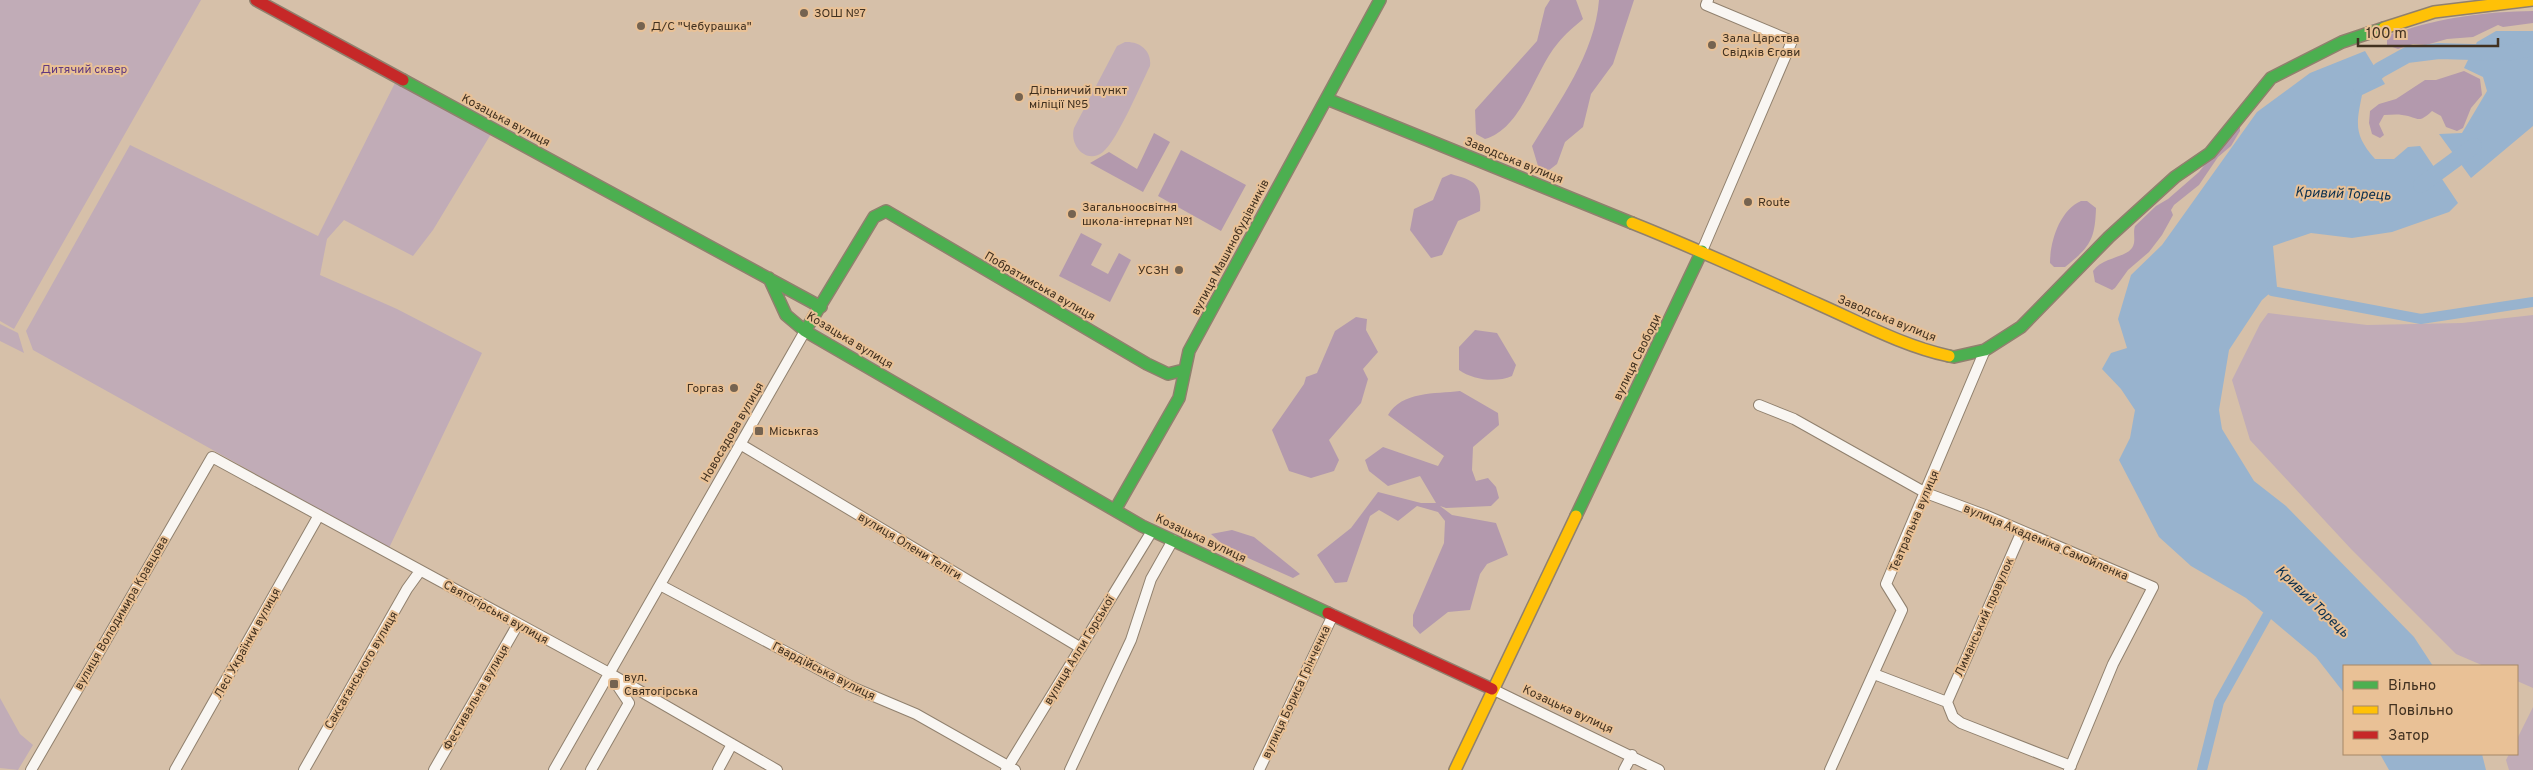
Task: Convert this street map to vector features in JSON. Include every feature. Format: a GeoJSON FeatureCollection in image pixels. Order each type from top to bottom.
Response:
{"type":"FeatureCollection","features":[{"type":"Feature","properties":{"kind":"street","name":"Козацька вулиця"},"geometry":{"type":"LineString","coordinates":[[256,0],[821,307]]}},
{"type":"Feature","properties":{"kind":"street","name":"вулиця Машинобудівників"},"geometry":{"type":"LineString","coordinates":[[1115,510],[1179,398],[1183,388],[1184,370],[1189,351],[1380,0]]}},
{"type":"Feature","properties":{"kind":"street","name":"вулиця Свободи"},"geometry":{"type":"LineString","coordinates":[[1455,770],[1702,251],[1792,41],[1706,5],[1708,0]]}},
{"type":"Feature","properties":{"kind":"street","name":"Заводська вулиця"},"geometry":{"type":"LineString","coordinates":[[1326,99],[1702,251],[1927,351],[1954,357],[1986,350],[2021,327],[2116,231],[2175,176],[2210,152],[2271,78],[2342,42],[2434,12],[2533,0]]}},
{"type":"Feature","properties":{"kind":"street","name":"Побратимська вулиця"},"geometry":{"type":"LineString","coordinates":[[886,211],[1147,364],[1168,374],[1184,370]]}},
{"type":"Feature","properties":{"kind":"street","name":"Новосадова вулиця"},"geometry":{"type":"LineString","coordinates":[[554,770],[805,331],[874,217],[886,211]]}},
{"type":"Feature","properties":{"kind":"street","name":"Козацька вулиця"},"geometry":{"type":"LineString","coordinates":[[770,278],[786,315],[805,331],[1152,531],[1333,614],[1632,755],[1659,770]]}},
{"type":"Feature","properties":{"kind":"street","name":"Театральна вулиця"},"geometry":{"type":"LineString","coordinates":[[1830,770],[1902,610],[1886,584],[1986,350]]}},
{"type":"Feature","properties":{"kind":"street","name":"вулиця Академіка Самойленка"},"geometry":{"type":"LineString","coordinates":[[1759,405],[1794,419],[1926,493],[2022,531],[2153,587],[2113,664],[2070,768]]}},
{"type":"Feature","properties":{"kind":"street","name":"вулиця Олени Теліги"},"geometry":{"type":"LineString","coordinates":[[740,444],[1081,648]]}},
{"type":"Feature","properties":{"kind":"street","name":"Святогірська вулиця"},"geometry":{"type":"LineString","coordinates":[[212,457],[610,673],[777,770]]}},
{"type":"Feature","properties":{"kind":"street","name":"вулиця Володимира Кравцова"},"geometry":{"type":"LineString","coordinates":[[31,770],[212,457]]}},
{"type":"Feature","properties":{"kind":"street","name":"Лесі Українки вулиця"},"geometry":{"type":"LineString","coordinates":[[175,770],[319,515]]}},
{"type":"Feature","properties":{"kind":"street","name":"вулиця Алли Горської"},"geometry":{"type":"LineString","coordinates":[[1009,769],[1152,531]]}},
{"type":"Feature","properties":{"kind":"street","name":"Лиманський провулок"},"geometry":{"type":"LineString","coordinates":[[1947,702],[2022,531]]}},
{"type":"Feature","properties":{"kind":"street"},"geometry":{"type":"LineString","coordinates":[[1070,770],[1131,640],[1150,579],[1173,540]]}},
{"type":"Feature","properties":{"kind":"street","name":"Саксаганського вулиця"},"geometry":{"type":"LineString","coordinates":[[304,770],[406,589],[420,570]]}},
{"type":"Feature","properties":{"kind":"street","name":"Гвардійська вулиця"},"geometry":{"type":"LineString","coordinates":[[660,585],[852,687],[916,714],[1009,769]]}},
{"type":"Feature","properties":{"kind":"street","name":"вулиця Бориса Грінченка"},"geometry":{"type":"LineString","coordinates":[[1259,770],[1333,614]]}},
{"type":"Feature","properties":{"kind":"street","name":"Фестивальна вулиця"},"geometry":{"type":"LineString","coordinates":[[434,770],[518,624]]}},
{"type":"Feature","properties":{"kind":"street"},"geometry":{"type":"LineString","coordinates":[[591,770],[629,702],[610,673]]}},
{"type":"Feature","properties":{"kind":"street"},"geometry":{"type":"LineString","coordinates":[[1874,674],[1947,702],[1952,717],[1961,723],[2070,768]]}},
{"type":"Feature","properties":{"kind":"street"},"geometry":{"type":"LineString","coordinates":[[718,770],[732,744]]}},
{"type":"Feature","properties":{"kind":"street"},"geometry":{"type":"LineString","coordinates":[[1624,770],[1632,755]]}},
{"type":"Feature","properties":{"kind":"green space","name":"Дитячий сквер"},"geometry":{"type":"Polygon","coordinates":[[[0,0],[201,0],[14,329],[0,321],[0,0]]]}},
{"type":"Feature","properties":{"kind":"green space"},"geometry":{"type":"Polygon","coordinates":[[[1125,42],[1136,43],[1144,48],[1149,56],[1150,66],[1135,99],[1109,145],[1103,152],[1097,155],[1085,155],[1076,146],[1073,134],[1074,128],[1117,46],[1125,42]]]}},
{"type":"Feature","properties":{"kind":"green space"},"geometry":{"type":"Polygon","coordinates":[[[395,83],[491,134],[433,230],[413,256],[344,220],[327,239],[320,275],[397,309],[482,353],[389,548],[33,350],[26,331],[130,145],[318,236],[395,83]]]}},
{"type":"Feature","properties":{"kind":"green space"},"geometry":{"type":"Polygon","coordinates":[[[2268,313],[2367,325],[2462,323],[2533,315],[2533,688],[2518,681],[2518,665],[2482,665],[2456,654],[2351,549],[2250,440],[2232,380],[2260,324],[2268,313]]]}},
{"type":"Feature","properties":{"kind":"green space"},"geometry":{"type":"Polygon","coordinates":[[[0,324],[18,333],[24,353],[0,341],[0,324]]]}},
{"type":"Feature","properties":{"kind":"green space"},"geometry":{"type":"Polygon","coordinates":[[[0,698],[20,734],[33,745],[18,770],[0,768],[0,698]]]}},
{"type":"Feature","properties":{"kind":"green space"},"geometry":{"type":"Polygon","coordinates":[[[2533,707],[2533,770],[2509,770],[2506,760],[2508,755],[2518,755],[2518,737],[2533,707]]]}},
{"type":"Feature","properties":{"kind":"shaded area"},"geometry":{"type":"Polygon","coordinates":[[[1550,0],[1576,0],[1583,19],[1558,43],[1527,97],[1509,123],[1498,133],[1485,139],[1476,134],[1475,110],[1537,41],[1545,8],[1550,0]]]}},
{"type":"Feature","properties":{"kind":"shaded area"},"geometry":{"type":"Polygon","coordinates":[[[1599,0],[1634,0],[1613,64],[1591,94],[1583,127],[1565,142],[1557,164],[1548,171],[1538,166],[1532,146],[1564,94],[1583,58],[1591,39],[1599,0]]]}},
{"type":"Feature","properties":{"kind":"shaded area"},"geometry":{"type":"Polygon","coordinates":[[[2533,11],[2533,23],[2503,27],[2498,25],[2473,37],[2447,39],[2426,45],[2413,44],[2398,49],[2387,45],[2387,34],[2447,19],[2481,14],[2533,11]]]}},
{"type":"Feature","properties":{"kind":"shaded area"},"geometry":{"type":"Polygon","coordinates":[[[2464,71],[2480,79],[2482,95],[2471,108],[2463,128],[2457,131],[2446,127],[2441,116],[2432,111],[2420,119],[2400,115],[2384,115],[2379,124],[2384,135],[2380,138],[2372,134],[2369,123],[2370,111],[2379,104],[2396,99],[2425,80],[2436,80],[2464,71]]]}},
{"type":"Feature","properties":{"kind":"shaded area"},"geometry":{"type":"Polygon","coordinates":[[[2240,126],[2240,131],[2231,146],[2218,157],[2199,185],[2174,205],[2171,210],[2173,215],[2162,235],[2149,252],[2128,270],[2112,290],[2095,282],[2093,271],[2104,262],[2128,252],[2134,243],[2135,226],[2156,206],[2168,199],[2199,172],[2231,131],[2240,126]]]}},
{"type":"Feature","properties":{"kind":"shaded area"},"geometry":{"type":"Polygon","coordinates":[[[1154,133],[1170,142],[1143,192],[1090,163],[1109,152],[1137,169],[1154,133]]]}},
{"type":"Feature","properties":{"kind":"shaded area"},"geometry":{"type":"Polygon","coordinates":[[[1181,150],[1246,185],[1221,231],[1158,196],[1181,150]]]}},
{"type":"Feature","properties":{"kind":"shaded area"},"geometry":{"type":"Polygon","coordinates":[[[1451,174],[1476,185],[1480,195],[1480,211],[1458,221],[1442,255],[1431,258],[1410,230],[1414,209],[1433,200],[1442,178],[1451,174]]]}},
{"type":"Feature","properties":{"kind":"shaded area"},"geometry":{"type":"Polygon","coordinates":[[[2081,201],[2087,201],[2096,208],[2094,228],[2090,242],[2065,267],[2054,267],[2050,263],[2050,254],[2054,236],[2067,211],[2081,201]]]}},
{"type":"Feature","properties":{"kind":"shaded area"},"geometry":{"type":"Polygon","coordinates":[[[1081,233],[1102,244],[1091,265],[1108,274],[1119,253],[1131,260],[1110,302],[1059,276],[1081,233]]]}},
{"type":"Feature","properties":{"kind":"shaded area"},"geometry":{"type":"Polygon","coordinates":[[[1356,317],[1367,319],[1366,330],[1378,352],[1363,369],[1368,379],[1361,403],[1329,440],[1339,460],[1334,471],[1311,478],[1289,471],[1272,430],[1304,384],[1306,377],[1317,373],[1335,331],[1356,317]]]}},
{"type":"Feature","properties":{"kind":"shaded area"},"geometry":{"type":"Polygon","coordinates":[[[1475,330],[1497,333],[1516,365],[1512,376],[1492,380],[1471,376],[1459,370],[1459,347],[1475,330]]]}},
{"type":"Feature","properties":{"kind":"shaded area"},"geometry":{"type":"Polygon","coordinates":[[[1460,391],[1498,413],[1499,425],[1473,447],[1472,470],[1476,481],[1488,478],[1496,487],[1499,498],[1491,506],[1446,508],[1440,506],[1452,515],[1496,523],[1508,555],[1487,564],[1480,574],[1470,610],[1448,612],[1420,634],[1413,626],[1413,615],[1444,543],[1445,521],[1438,512],[1417,506],[1398,521],[1379,510],[1370,516],[1347,582],[1335,583],[1317,555],[1351,528],[1378,492],[1421,503],[1436,503],[1420,476],[1388,486],[1369,471],[1365,460],[1383,447],[1438,466],[1444,456],[1388,415],[1394,407],[1410,398],[1420,395],[1460,391]]]}},
{"type":"Feature","properties":{"kind":"shaded area"},"geometry":{"type":"Polygon","coordinates":[[[1232,530],[1254,537],[1300,574],[1293,578],[1228,549],[1211,534],[1232,530]]]}},
{"type":"Feature","properties":{"kind":"water"},"geometry":{"type":"Polygon","coordinates":[[[2496,31],[2533,31],[2533,126],[2471,178],[2439,134],[2462,133],[2487,91],[2483,77],[2464,68],[2477,42],[2496,31]]]}},
{"type":"Feature","properties":{"kind":"water"},"geometry":{"type":"Polygon","coordinates":[[[2365,51],[2385,84],[2362,95],[2358,129],[2363,143],[2375,159],[2394,159],[2408,147],[2420,146],[2458,203],[2449,212],[2392,232],[2352,238],[2311,233],[2273,246],[2277,287],[2262,300],[2229,350],[2219,410],[2222,429],[2254,481],[2286,506],[2414,637],[2432,665],[2343,665],[2343,692],[2316,657],[2246,598],[2191,566],[2159,537],[2119,460],[2130,438],[2135,410],[2121,389],[2102,369],[2111,353],[2127,348],[2118,319],[2131,275],[2162,245],[2257,112],[2310,73],[2365,51]]]}},
{"type":"Feature","properties":{"kind":"water"},"geometry":{"type":"Polygon","coordinates":[[[2381,755],[2482,755],[2486,770],[2389,770],[2381,755]]]}},
{"type":"Feature","properties":{"kind":"waterway"},"geometry":{"type":"LineString","coordinates":[[2361,86],[2380,70],[2407,55],[2439,51],[2506,53],[2533,48]]}},
{"type":"Feature","properties":{"kind":"waterway","name":"Кривий Торець"},"geometry":{"type":"LineString","coordinates":[[2421,185],[2474,146]]}},
{"type":"Feature","properties":{"kind":"waterway"},"geometry":{"type":"LineString","coordinates":[[2272,291],[2421,319],[2533,302]]}},
{"type":"Feature","properties":{"kind":"waterway"},"geometry":{"type":"LineString","coordinates":[[2202,770],[2219,702],[2267,616]]}},
{"type":"Feature","properties":{"kind":"traffic: fast"},"geometry":{"type":"LineString","coordinates":[[1115,510],[1179,398],[1189,351],[1380,0]]}},
{"type":"Feature","properties":{"kind":"traffic: fast"},"geometry":{"type":"LineString","coordinates":[[1949,356],[1954,357],[1985,350],[2021,327],[2109,237],[2175,177],[2210,153],[2271,78],[2342,42],[2384,28]]}},
{"type":"Feature","properties":{"kind":"traffic: fast"},"geometry":{"type":"LineString","coordinates":[[403,80],[821,307]]}},
{"type":"Feature","properties":{"kind":"traffic: fast"},"geometry":{"type":"LineString","coordinates":[[1327,99],[1632,223]]}},
{"type":"Feature","properties":{"kind":"traffic: fast"},"geometry":{"type":"LineString","coordinates":[[805,331],[874,217],[886,211],[1147,364],[1168,374],[1184,370]]}},
{"type":"Feature","properties":{"kind":"traffic: fast"},"geometry":{"type":"LineString","coordinates":[[1576,516],[1702,251]]}},
{"type":"Feature","properties":{"kind":"traffic: fast"},"geometry":{"type":"LineString","coordinates":[[769,278],[786,315],[805,331],[1142,526],[1328,613]]}},
{"type":"Feature","properties":{"kind":"traffic: slow"},"geometry":{"type":"LineString","coordinates":[[2384,28],[2434,12],[2533,0]]}},
{"type":"Feature","properties":{"kind":"traffic: slow"},"geometry":{"type":"LineString","coordinates":[[1632,223],[1725,262],[1882,333],[1932,352],[1949,356]]}},
{"type":"Feature","properties":{"kind":"traffic: slow"},"geometry":{"type":"LineString","coordinates":[[1455,770],[1576,516]]}},
{"type":"Feature","properties":{"kind":"traffic: jam"},"geometry":{"type":"LineString","coordinates":[[256,0],[403,80]]}},
{"type":"Feature","properties":{"kind":"traffic: jam"},"geometry":{"type":"LineString","coordinates":[[1328,613],[1492,689]]}},
{"type":"Feature","properties":{"kind":"place","name":"ЗОШ №7"},"geometry":{"type":"Point","coordinates":[804,13]}},
{"type":"Feature","properties":{"kind":"place","name":"Д/С \"Чебурашка\""},"geometry":{"type":"Point","coordinates":[641,26]}},
{"type":"Feature","properties":{"kind":"place","name":"Зала Царства Свідків Єгови"},"geometry":{"type":"Point","coordinates":[1712,45]}},
{"type":"Feature","properties":{"kind":"place","name":"Дільничий пункт міліції №5"},"geometry":{"type":"Point","coordinates":[1019,97]}},
{"type":"Feature","properties":{"kind":"place","name":"Route"},"geometry":{"type":"Point","coordinates":[1748,202]}},
{"type":"Feature","properties":{"kind":"place","name":"Загальноосвітня школа-інтернат №1"},"geometry":{"type":"Point","coordinates":[1072,214]}},
{"type":"Feature","properties":{"kind":"place","name":"УСЗН"},"geometry":{"type":"Point","coordinates":[1179,270]}},
{"type":"Feature","properties":{"kind":"place","name":"Горгаз"},"geometry":{"type":"Point","coordinates":[734,388]}},
{"type":"Feature","properties":{"kind":"place","name":"Міськгаз"},"geometry":{"type":"Point","coordinates":[759,431]}},
{"type":"Feature","properties":{"kind":"place","name":"вул. Святогірська"},"geometry":{"type":"Point","coordinates":[614,684]}}]}
